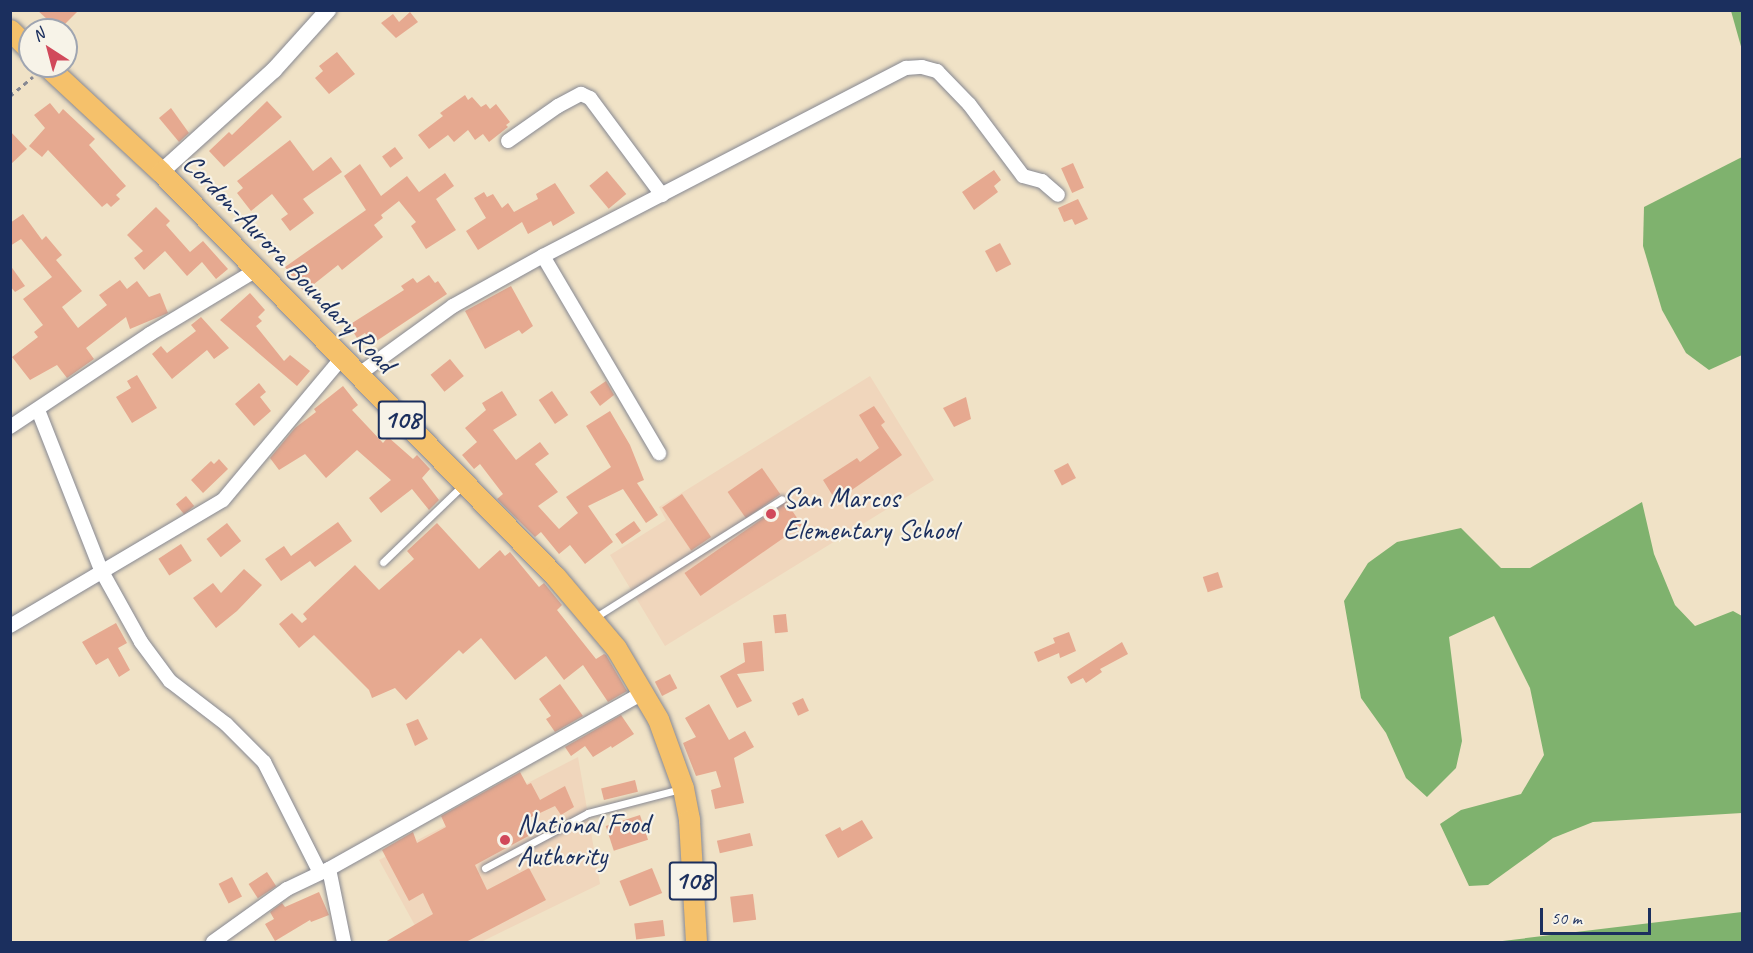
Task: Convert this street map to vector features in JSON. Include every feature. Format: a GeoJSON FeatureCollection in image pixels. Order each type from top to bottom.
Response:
{"type":"FeatureCollection","features":[{"type":"Feature","properties":{"kind":"main road","name":"Cordon-Aurora Boundary Road"},"geometry":{"type":"LineString","coordinates":[[51,78],[161,172],[255,271],[555,576],[616,648],[658,719],[683,788],[689,820],[696,942]]}},
{"type":"Feature","properties":{"kind":"street"},"geometry":{"type":"LineString","coordinates":[[161,172],[274,70],[328,10]]}},
{"type":"Feature","properties":{"kind":"street"},"geometry":{"type":"LineString","coordinates":[[358,375],[453,306],[543,256],[906,68],[922,67],[937,71],[952,85],[1023,176],[1042,181],[1058,195]]}},
{"type":"Feature","properties":{"kind":"street"},"geometry":{"type":"LineString","coordinates":[[508,141],[558,106],[581,94],[590,98],[662,195]]}},
{"type":"Feature","properties":{"kind":"street"},"geometry":{"type":"LineString","coordinates":[[543,256],[659,453]]}},
{"type":"Feature","properties":{"kind":"street"},"geometry":{"type":"LineString","coordinates":[[10,427],[38,411],[150,334],[255,271]]}},
{"type":"Feature","properties":{"kind":"street"},"geometry":{"type":"LineString","coordinates":[[10,626],[223,500],[341,359]]}},
{"type":"Feature","properties":{"kind":"street"},"geometry":{"type":"LineString","coordinates":[[38,411],[102,570],[135,632],[161,672],[191,699],[226,724],[264,762],[324,871],[344,942]]}},
{"type":"Feature","properties":{"kind":"street"},"geometry":{"type":"LineString","coordinates":[[213,942],[287,889],[324,871],[644,693]]}},
{"type":"Feature","properties":{"kind":"lane"},"geometry":{"type":"LineString","coordinates":[[383,562],[464,483]]}},
{"type":"Feature","properties":{"kind":"lane"},"geometry":{"type":"LineString","coordinates":[[592,619],[782,499]]}},
{"type":"Feature","properties":{"kind":"lane"},"geometry":{"type":"LineString","coordinates":[[485,868],[588,813],[683,788]]}},
{"type":"Feature","properties":{"kind":"path"},"geometry":{"type":"LineString","coordinates":[[10,96],[32,78]]}},
{"type":"Feature","properties":{"kind":"shaded area","name":"San Marcos Elementary School"},"geometry":{"type":"Polygon","coordinates":[[[870,376],[934,480],[665,646],[610,555],[666,520],[659,507],[870,376]]]}},
{"type":"Feature","properties":{"kind":"shaded area","name":"National Food Authority"},"geometry":{"type":"Polygon","coordinates":[[[578,757],[600,884],[481,942],[424,942],[379,860],[578,757]]]}},
{"type":"Feature","properties":{"kind":"green space"},"geometry":{"type":"Polygon","coordinates":[[[1731,11],[1742,11],[1742,50],[1731,11]]]}},
{"type":"Feature","properties":{"kind":"green space"},"geometry":{"type":"Polygon","coordinates":[[[1742,157],[1742,355],[1709,370],[1686,353],[1662,310],[1643,246],[1644,207],[1742,157]]]}},
{"type":"Feature","properties":{"kind":"green space"},"geometry":{"type":"Polygon","coordinates":[[[1642,502],[1654,554],[1675,605],[1695,626],[1733,611],[1742,616],[1742,813],[1593,822],[1553,838],[1488,885],[1469,886],[1440,824],[1461,810],[1521,794],[1544,755],[1530,688],[1494,616],[1449,637],[1462,741],[1456,768],[1427,797],[1406,778],[1386,733],[1361,698],[1344,601],[1368,563],[1397,542],[1461,528],[1501,568],[1530,568],[1642,502]]]}},
{"type":"Feature","properties":{"kind":"green space"},"geometry":{"type":"Polygon","coordinates":[[[1742,912],[1742,942],[1494,942],[1742,912]]]}},
{"type":"Feature","properties":{"kind":"building"},"geometry":{"type":"Polygon","coordinates":[[[37,10],[79,10],[71,18],[46,18],[37,10]]]}},
{"type":"Feature","properties":{"kind":"building"},"geometry":{"type":"Polygon","coordinates":[[[410,12],[418,22],[396,38],[381,23],[393,14],[399,22],[410,12]]]}},
{"type":"Feature","properties":{"kind":"building"},"geometry":{"type":"Polygon","coordinates":[[[337,52],[355,74],[329,94],[315,78],[323,71],[319,66],[337,52]]]}},
{"type":"Feature","properties":{"kind":"building"},"geometry":{"type":"Polygon","coordinates":[[[465,95],[468,100],[472,97],[481,107],[486,104],[490,109],[496,104],[510,122],[506,125],[508,127],[489,142],[483,134],[475,140],[468,130],[454,142],[448,135],[429,149],[418,135],[443,116],[440,113],[465,95]]]}},
{"type":"Feature","properties":{"kind":"building"},"geometry":{"type":"Polygon","coordinates":[[[267,101],[282,117],[224,167],[209,151],[229,132],[232,135],[267,101]]]}},
{"type":"Feature","properties":{"kind":"building"},"geometry":{"type":"Polygon","coordinates":[[[50,103],[59,114],[63,109],[95,139],[89,145],[126,186],[116,195],[120,199],[111,207],[107,203],[102,207],[48,150],[42,157],[29,146],[45,128],[34,115],[50,103]]]}},
{"type":"Feature","properties":{"kind":"building"},"geometry":{"type":"Polygon","coordinates":[[[171,108],[189,133],[179,142],[159,118],[171,108]]]}},
{"type":"Feature","properties":{"kind":"building"},"geometry":{"type":"Polygon","coordinates":[[[10,131],[27,149],[10,165],[10,131]]]}},
{"type":"Feature","properties":{"kind":"building"},"geometry":{"type":"Polygon","coordinates":[[[290,140],[313,171],[331,157],[342,172],[303,199],[314,213],[290,231],[281,219],[288,214],[272,194],[251,211],[237,193],[243,188],[237,181],[290,140]]]}},
{"type":"Feature","properties":{"kind":"building"},"geometry":{"type":"Polygon","coordinates":[[[395,147],[403,158],[390,168],[382,156],[395,147]]]}},
{"type":"Feature","properties":{"kind":"building"},"geometry":{"type":"Polygon","coordinates":[[[1073,163],[1084,188],[1072,193],[1061,168],[1073,163]]]}},
{"type":"Feature","properties":{"kind":"building"},"geometry":{"type":"Polygon","coordinates":[[[360,164],[381,196],[407,176],[419,192],[445,173],[454,186],[436,199],[456,230],[426,249],[411,226],[416,222],[399,201],[381,215],[383,218],[374,225],[383,237],[342,270],[338,265],[304,292],[285,267],[366,210],[344,176],[360,164]]]}},
{"type":"Feature","properties":{"kind":"building"},"geometry":{"type":"Polygon","coordinates":[[[994,170],[1001,180],[994,186],[998,192],[974,210],[962,192],[994,170]]]}},
{"type":"Feature","properties":{"kind":"building"},"geometry":{"type":"Polygon","coordinates":[[[607,171],[626,194],[609,209],[589,186],[607,171]]]}},
{"type":"Feature","properties":{"kind":"building"},"geometry":{"type":"Polygon","coordinates":[[[555,183],[575,213],[553,226],[551,221],[528,234],[522,222],[478,250],[466,231],[486,218],[474,198],[484,192],[487,197],[493,194],[502,208],[508,203],[514,212],[538,199],[536,194],[555,183]]]}},
{"type":"Feature","properties":{"kind":"building"},"geometry":{"type":"Polygon","coordinates":[[[1078,199],[1088,219],[1075,225],[1072,219],[1064,222],[1058,208],[1078,199]]]}},
{"type":"Feature","properties":{"kind":"building"},"geometry":{"type":"Polygon","coordinates":[[[156,207],[170,221],[166,225],[190,252],[203,241],[228,269],[216,279],[202,262],[187,276],[165,251],[144,270],[134,258],[143,251],[127,235],[156,207]]]}},
{"type":"Feature","properties":{"kind":"building"},"geometry":{"type":"Polygon","coordinates":[[[23,214],[42,240],[46,236],[62,255],[56,260],[82,291],[62,307],[78,328],[107,305],[99,295],[120,280],[127,289],[137,281],[149,297],[160,293],[168,313],[130,329],[126,317],[86,348],[94,359],[67,378],[57,365],[30,380],[12,357],[38,337],[34,332],[43,325],[23,299],[52,277],[21,239],[10,246],[10,223],[23,214]]]}},
{"type":"Feature","properties":{"kind":"building"},"geometry":{"type":"Polygon","coordinates":[[[1000,243],[1011,264],[996,272],[985,251],[1000,243]]]}},
{"type":"Feature","properties":{"kind":"building"},"geometry":{"type":"Polygon","coordinates":[[[10,265],[25,286],[15,292],[10,286],[10,265]]]}},
{"type":"Feature","properties":{"kind":"building"},"geometry":{"type":"Polygon","coordinates":[[[429,275],[435,283],[438,281],[447,294],[372,344],[365,333],[357,338],[349,325],[404,290],[401,286],[413,278],[417,283],[429,275]]]}},
{"type":"Feature","properties":{"kind":"building"},"geometry":{"type":"Polygon","coordinates":[[[511,286],[533,326],[522,334],[519,330],[485,349],[465,311],[511,286]]]}},
{"type":"Feature","properties":{"kind":"building"},"geometry":{"type":"Polygon","coordinates":[[[250,293],[265,310],[258,317],[262,321],[256,326],[284,361],[290,355],[310,371],[297,386],[220,320],[250,293]]]}},
{"type":"Feature","properties":{"kind":"building"},"geometry":{"type":"Polygon","coordinates":[[[201,317],[229,348],[214,359],[207,350],[172,379],[152,354],[161,346],[167,353],[196,331],[191,325],[201,317]]]}},
{"type":"Feature","properties":{"kind":"building"},"geometry":{"type":"Polygon","coordinates":[[[450,359],[464,376],[444,392],[431,375],[450,359]]]}},
{"type":"Feature","properties":{"kind":"building"},"geometry":{"type":"Polygon","coordinates":[[[137,375],[157,408],[132,423],[116,397],[131,388],[127,381],[137,375]]]}},
{"type":"Feature","properties":{"kind":"building"},"geometry":{"type":"Polygon","coordinates":[[[606,381],[614,395],[600,406],[590,392],[606,381]]]}},
{"type":"Feature","properties":{"kind":"building"},"geometry":{"type":"Polygon","coordinates":[[[259,383],[266,392],[260,397],[271,411],[254,426],[235,404],[259,383]]]}},
{"type":"Feature","properties":{"kind":"building"},"geometry":{"type":"Polygon","coordinates":[[[343,386],[358,405],[352,410],[383,443],[388,437],[413,459],[417,455],[430,469],[422,478],[439,500],[429,510],[412,489],[381,513],[369,498],[391,480],[357,450],[326,478],[305,454],[279,470],[270,458],[295,428],[316,412],[314,409],[343,386]]]}},
{"type":"Feature","properties":{"kind":"building"},"geometry":{"type":"Polygon","coordinates":[[[502,391],[517,415],[493,430],[516,460],[540,442],[549,454],[535,464],[558,492],[538,506],[559,529],[578,513],[566,497],[611,467],[586,426],[610,411],[630,445],[644,480],[637,483],[658,515],[646,523],[623,489],[588,506],[613,542],[585,564],[570,545],[559,554],[541,532],[535,537],[497,499],[503,494],[480,464],[474,469],[462,455],[477,442],[465,428],[486,410],[482,403],[502,391]]]}},
{"type":"Feature","properties":{"kind":"building"},"geometry":{"type":"Polygon","coordinates":[[[552,391],[568,415],[555,424],[539,400],[552,391]]]}},
{"type":"Feature","properties":{"kind":"building"},"geometry":{"type":"Polygon","coordinates":[[[966,397],[971,419],[954,427],[943,408],[966,397]]]}},
{"type":"Feature","properties":{"kind":"building"},"geometry":{"type":"Polygon","coordinates":[[[874,406],[885,422],[881,425],[902,455],[836,501],[823,480],[857,458],[860,462],[879,448],[859,415],[874,406]]]}},
{"type":"Feature","properties":{"kind":"building"},"geometry":{"type":"Polygon","coordinates":[[[219,459],[228,469],[203,493],[191,480],[211,461],[214,464],[219,459]]]}},
{"type":"Feature","properties":{"kind":"building"},"geometry":{"type":"Polygon","coordinates":[[[1068,463],[1076,478],[1062,486],[1054,471],[1068,463]]]}},
{"type":"Feature","properties":{"kind":"building","name":"San Marcos Elementary School"},"geometry":{"type":"Polygon","coordinates":[[[762,468],[780,494],[746,518],[728,492],[762,468]]]}},
{"type":"Feature","properties":{"kind":"building"},"geometry":{"type":"Polygon","coordinates":[[[682,494],[711,537],[691,551],[662,507],[682,494]]]}},
{"type":"Feature","properties":{"kind":"building"},"geometry":{"type":"Polygon","coordinates":[[[186,496],[194,506],[184,514],[176,504],[186,496]]]}},
{"type":"Feature","properties":{"kind":"building"},"geometry":{"type":"Polygon","coordinates":[[[786,502],[802,525],[700,596],[684,573],[786,502]]]}},
{"type":"Feature","properties":{"kind":"building"},"geometry":{"type":"Polygon","coordinates":[[[634,521],[641,531],[622,544],[615,534],[634,521]]]}},
{"type":"Feature","properties":{"kind":"building"},"geometry":{"type":"Polygon","coordinates":[[[338,522],[352,541],[315,567],[310,561],[281,581],[265,559],[284,546],[291,556],[338,522]]]}},
{"type":"Feature","properties":{"kind":"building"},"geometry":{"type":"Polygon","coordinates":[[[227,523],[241,541],[221,557],[207,539],[227,523]]]}},
{"type":"Feature","properties":{"kind":"building"},"geometry":{"type":"Polygon","coordinates":[[[437,523],[479,569],[500,550],[505,556],[510,552],[539,587],[544,583],[562,605],[557,610],[596,659],[606,655],[627,691],[608,702],[583,665],[564,680],[546,656],[515,680],[481,638],[463,654],[459,650],[406,700],[395,688],[372,698],[369,690],[314,635],[299,648],[279,624],[292,613],[302,623],[307,619],[303,614],[355,565],[379,590],[414,559],[407,551],[437,523]]]}},
{"type":"Feature","properties":{"kind":"building"},"geometry":{"type":"Polygon","coordinates":[[[181,544],[192,561],[169,575],[158,559],[181,544]]]}},
{"type":"Feature","properties":{"kind":"building"},"geometry":{"type":"Polygon","coordinates":[[[244,569],[262,585],[237,611],[216,628],[193,598],[213,583],[221,593],[244,569]]]}},
{"type":"Feature","properties":{"kind":"building"},"geometry":{"type":"Polygon","coordinates":[[[1218,572],[1223,587],[1208,592],[1203,577],[1218,572]]]}},
{"type":"Feature","properties":{"kind":"building"},"geometry":{"type":"Polygon","coordinates":[[[786,614],[788,632],[775,633],[773,615],[786,614]]]}},
{"type":"Feature","properties":{"kind":"building"},"geometry":{"type":"Polygon","coordinates":[[[116,623],[127,643],[118,648],[130,670],[119,677],[108,658],[96,665],[82,642],[116,623]]]}},
{"type":"Feature","properties":{"kind":"building"},"geometry":{"type":"Polygon","coordinates":[[[1069,632],[1076,651],[1060,658],[1059,653],[1038,662],[1034,652],[1055,643],[1053,638],[1069,632]]]}},
{"type":"Feature","properties":{"kind":"building"},"geometry":{"type":"Polygon","coordinates":[[[762,641],[764,671],[737,674],[752,701],[737,708],[720,676],[745,662],[743,643],[762,641]]]}},
{"type":"Feature","properties":{"kind":"building"},"geometry":{"type":"Polygon","coordinates":[[[1122,642],[1128,654],[1100,669],[1102,672],[1086,683],[1083,678],[1071,684],[1067,677],[1122,642]]]}},
{"type":"Feature","properties":{"kind":"building"},"geometry":{"type":"Polygon","coordinates":[[[670,674],[677,688],[662,696],[655,682],[670,674]]]}},
{"type":"Feature","properties":{"kind":"building"},"geometry":{"type":"Polygon","coordinates":[[[560,684],[583,716],[555,732],[546,719],[551,716],[539,699],[560,684]]]}},
{"type":"Feature","properties":{"kind":"building"},"geometry":{"type":"Polygon","coordinates":[[[803,698],[809,711],[798,716],[792,703],[803,698]]]}},
{"type":"Feature","properties":{"kind":"building"},"geometry":{"type":"Polygon","coordinates":[[[709,704],[729,740],[745,731],[754,747],[734,758],[744,803],[715,809],[711,790],[721,787],[716,771],[696,776],[683,743],[696,737],[685,718],[709,704]]]}},
{"type":"Feature","properties":{"kind":"building"},"geometry":{"type":"Polygon","coordinates":[[[621,715],[634,734],[593,757],[585,746],[571,756],[565,747],[621,715]]]}},
{"type":"Feature","properties":{"kind":"building"},"geometry":{"type":"Polygon","coordinates":[[[418,719],[428,739],[415,746],[406,724],[418,719]]]}},
{"type":"Feature","properties":{"kind":"building"},"geometry":{"type":"Polygon","coordinates":[[[520,772],[527,785],[531,783],[540,800],[565,786],[574,807],[561,815],[555,806],[527,819],[534,833],[475,865],[487,890],[529,868],[546,900],[466,942],[385,942],[433,914],[423,893],[409,901],[382,850],[413,832],[417,843],[446,827],[441,816],[520,772]]]}},
{"type":"Feature","properties":{"kind":"building"},"geometry":{"type":"Polygon","coordinates":[[[635,780],[638,792],[604,800],[601,788],[635,780]]]}},
{"type":"Feature","properties":{"kind":"building"},"geometry":{"type":"Polygon","coordinates":[[[640,815],[648,840],[614,851],[606,826],[640,815]]]}},
{"type":"Feature","properties":{"kind":"building"},"geometry":{"type":"Polygon","coordinates":[[[862,820],[873,838],[838,858],[825,835],[840,827],[842,831],[862,820]]]}},
{"type":"Feature","properties":{"kind":"building"},"geometry":{"type":"Polygon","coordinates":[[[750,833],[753,846],[720,853],[717,841],[750,833]]]}},
{"type":"Feature","properties":{"kind":"building"},"geometry":{"type":"Polygon","coordinates":[[[652,868],[662,893],[630,906],[620,881],[652,868]]]}},
{"type":"Feature","properties":{"kind":"building"},"geometry":{"type":"Polygon","coordinates":[[[267,872],[276,886],[258,898],[249,884],[267,872]]]}},
{"type":"Feature","properties":{"kind":"building"},"geometry":{"type":"Polygon","coordinates":[[[232,877],[242,897],[229,903],[219,884],[232,877]]]}},
{"type":"Feature","properties":{"kind":"building"},"geometry":{"type":"Polygon","coordinates":[[[319,892],[329,915],[311,922],[310,920],[275,941],[265,924],[274,919],[270,912],[282,903],[285,907],[319,892]]]}},
{"type":"Feature","properties":{"kind":"building"},"geometry":{"type":"Polygon","coordinates":[[[753,894],[756,920],[733,923],[730,897],[753,894]]]}},
{"type":"Feature","properties":{"kind":"building"},"geometry":{"type":"Polygon","coordinates":[[[663,920],[665,936],[636,939],[634,924],[663,920]]]}},
{"type":"Feature","properties":{"kind":"place","name":"San Marcos Elementary School"},"geometry":{"type":"Point","coordinates":[771,514]}},
{"type":"Feature","properties":{"kind":"place","name":"National Food Authority"},"geometry":{"type":"Point","coordinates":[505,840]}}]}
